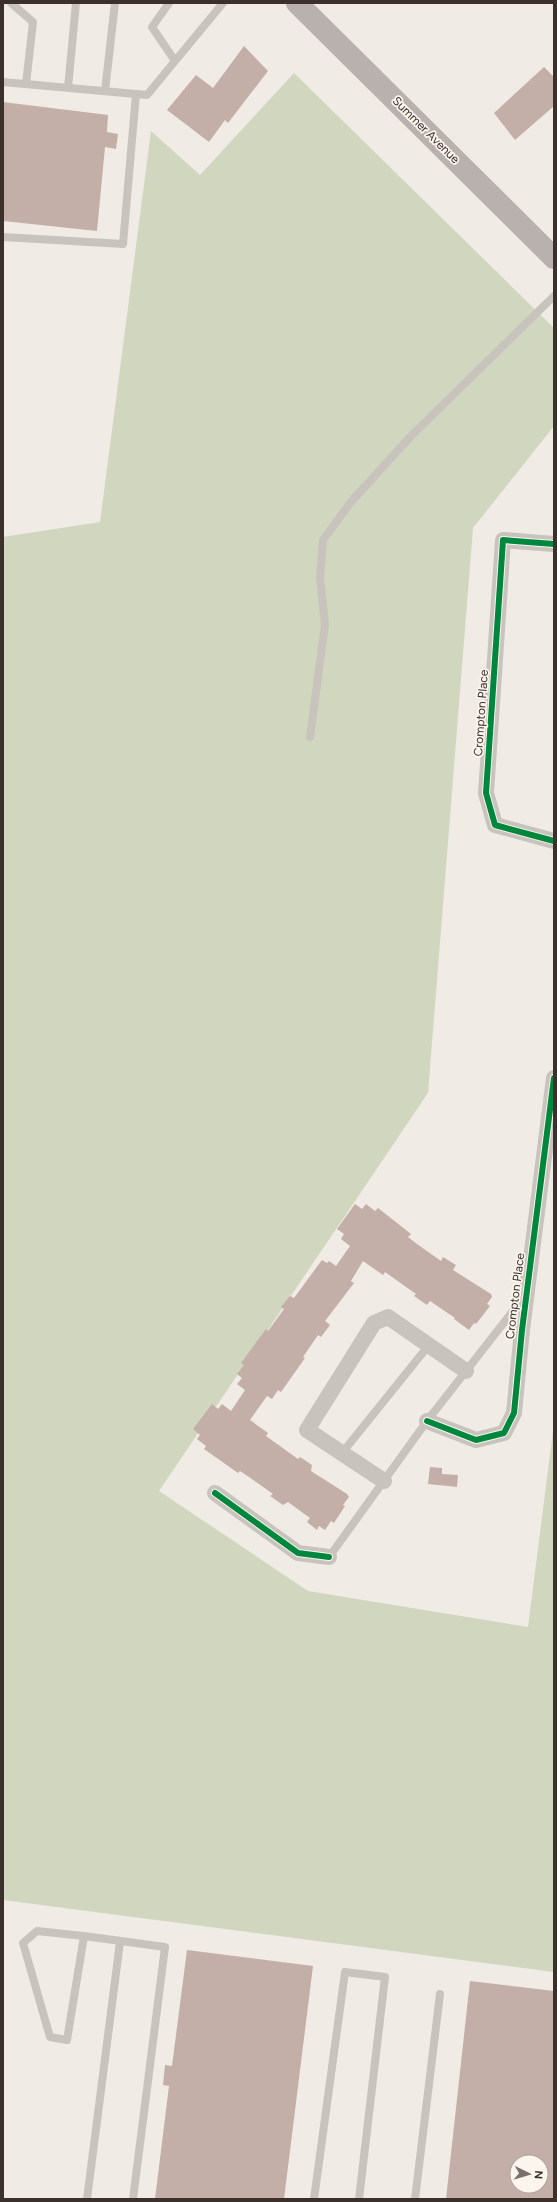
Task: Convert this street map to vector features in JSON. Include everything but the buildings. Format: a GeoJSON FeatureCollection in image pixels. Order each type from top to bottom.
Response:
{"type":"FeatureCollection","features":[{"type":"Feature","properties":{"kind":"main road","name":"Summer Avenue"},"geometry":{"type":"LineString","coordinates":[[298,3],[554,258]]}},
{"type":"Feature","properties":{"kind":"street","name":"Crompton Place"},"geometry":{"type":"LineString","coordinates":[[554,544],[503,540],[486,793],[495,825],[554,841]]}},
{"type":"Feature","properties":{"kind":"street","name":"Crompton Place"},"geometry":{"type":"LineString","coordinates":[[427,1420],[476,1440],[504,1433],[514,1413],[526,1294],[554,1078]]}},
{"type":"Feature","properties":{"kind":"street"},"geometry":{"type":"LineString","coordinates":[[384,1481],[307,1430],[374,1323],[388,1317],[466,1371]]}},
{"type":"Feature","properties":{"kind":"street"},"geometry":{"type":"LineString","coordinates":[[215,1493],[298,1553],[329,1557]]}},
{"type":"Feature","properties":{"kind":"lane"},"geometry":{"type":"LineString","coordinates":[[3,7],[10,3],[33,22],[26,84]]}},
{"type":"Feature","properties":{"kind":"lane"},"geometry":{"type":"LineString","coordinates":[[68,88],[76,3]]}},
{"type":"Feature","properties":{"kind":"lane"},"geometry":{"type":"LineString","coordinates":[[105,91],[115,3]]}},
{"type":"Feature","properties":{"kind":"lane"},"geometry":{"type":"LineString","coordinates":[[169,3],[152,27],[175,61]]}},
{"type":"Feature","properties":{"kind":"lane"},"geometry":{"type":"LineString","coordinates":[[3,82],[147,95],[223,3]]}},
{"type":"Feature","properties":{"kind":"lane"},"geometry":{"type":"LineString","coordinates":[[3,237],[123,244],[136,94]]}},
{"type":"Feature","properties":{"kind":"lane"},"geometry":{"type":"LineString","coordinates":[[310,737],[325,625],[320,578],[323,540],[350,503],[411,436],[554,296]]}},
{"type":"Feature","properties":{"kind":"lane"},"geometry":{"type":"LineString","coordinates":[[329,1557],[427,1420],[526,1294]]}},
{"type":"Feature","properties":{"kind":"lane"},"geometry":{"type":"LineString","coordinates":[[342,1453],[428,1345]]}},
{"type":"Feature","properties":{"kind":"lane"},"geometry":{"type":"LineString","coordinates":[[84,1936],[67,2040],[50,2037],[23,1944],[36,1931],[84,1936],[120,1942],[165,1946],[133,2199]]}},
{"type":"Feature","properties":{"kind":"lane"},"geometry":{"type":"LineString","coordinates":[[87,2199],[120,1942]]}},
{"type":"Feature","properties":{"kind":"lane"},"geometry":{"type":"LineString","coordinates":[[314,2199],[345,1972],[385,1977],[358,2199]]}},
{"type":"Feature","properties":{"kind":"lane"},"geometry":{"type":"LineString","coordinates":[[415,2199],[440,1994]]}},
{"type":"Feature","properties":{"kind":"green space"},"geometry":{"type":"Polygon","coordinates":[[[294,73],[554,328],[554,426],[473,528],[428,1093],[159,1491],[308,1591],[528,1627],[554,1423],[554,1972],[3,1900],[3,537],[100,522],[151,131],[200,175],[294,73]]]}},
{"type":"Feature","properties":{"kind":"cycle path"},"geometry":{"type":"LineString","coordinates":[[554,544],[503,540],[486,793],[495,825],[554,841]]}},
{"type":"Feature","properties":{"kind":"cycle path"},"geometry":{"type":"LineString","coordinates":[[427,1421],[476,1440],[504,1433],[514,1413],[522,1330],[554,1078]]}},
{"type":"Feature","properties":{"kind":"cycle path"},"geometry":{"type":"LineString","coordinates":[[215,1493],[298,1553],[329,1557]]}}]}
